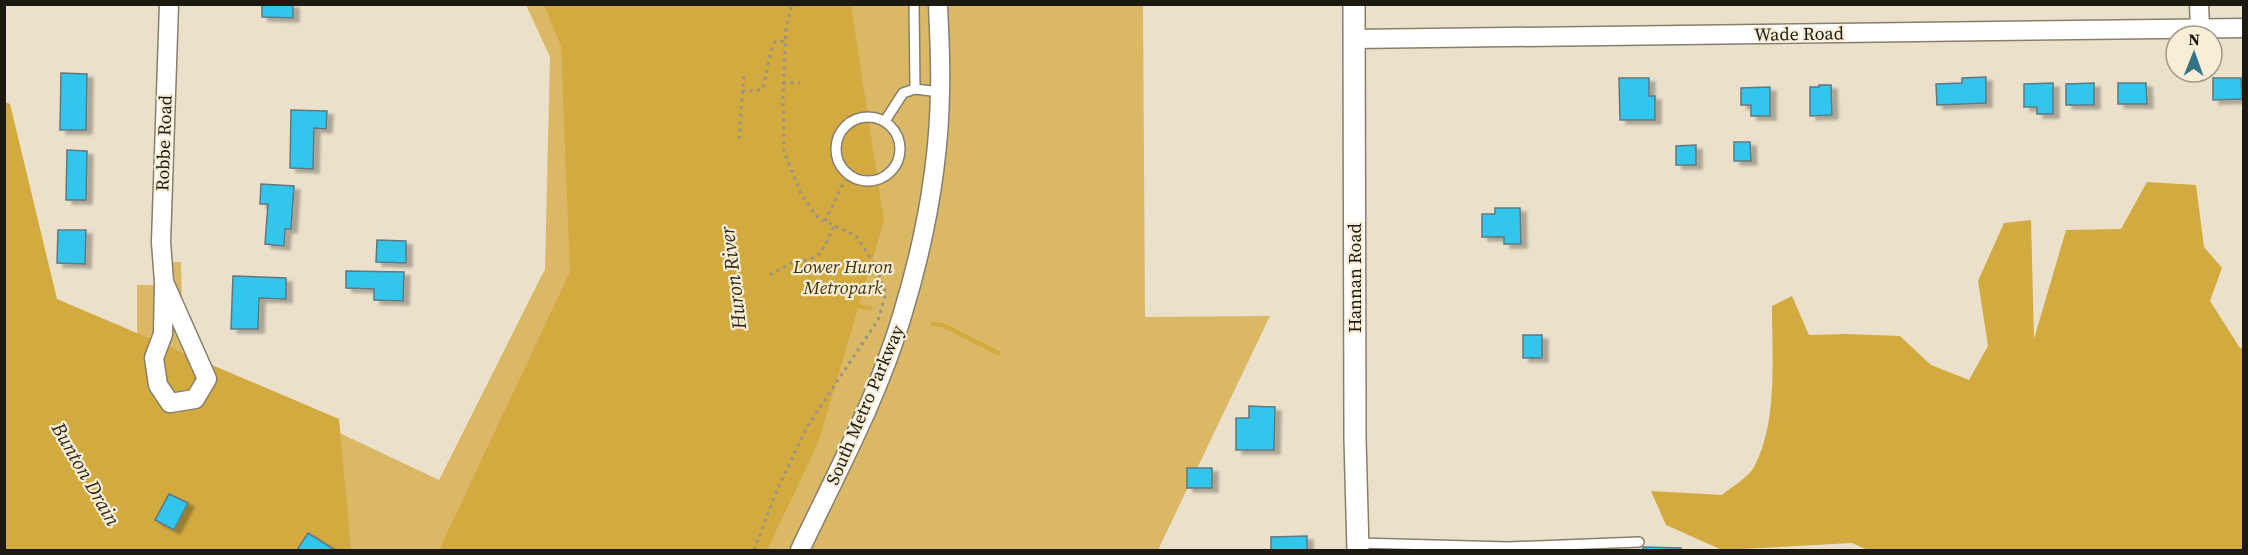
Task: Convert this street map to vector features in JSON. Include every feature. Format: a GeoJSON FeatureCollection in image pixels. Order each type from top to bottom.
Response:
{"type":"FeatureCollection","features":[{"type":"Feature","properties":{"kind":"street","name":"Robbe Road"},"geometry":{"type":"LineString","coordinates":[[164,282],[207,379],[195,399],[170,403],[158,385],[154,358],[163,334],[164,282],[161,242],[169,4]]}},
{"type":"Feature","properties":{"kind":"street","name":"South Metro Parkway"},"geometry":{"type":"LineString","coordinates":[[800,550],[870,401],[902,316],[920,249],[936,158],[940,92],[938,4]]}},
{"type":"Feature","properties":{"kind":"street","name":"Hannan Road"},"geometry":{"type":"LineString","coordinates":[[1354,4],[1355,439],[1358,547]]}},
{"type":"Feature","properties":{"kind":"street"},"geometry":{"type":"LineString","coordinates":[[2199,4],[2200,24]]}},
{"type":"Feature","properties":{"kind":"street","name":"Wade Road"},"geometry":{"type":"LineString","coordinates":[[1354,39],[2164,28]]}},
{"type":"Feature","properties":{"kind":"street","name":"Wade Road"},"geometry":{"type":"LineString","coordinates":[[2224,28],[2244,28]]}},
{"type":"Feature","properties":{"kind":"lane"},"geometry":{"type":"LineString","coordinates":[[914,4],[915,89]]}},
{"type":"Feature","properties":{"kind":"lane"},"geometry":{"type":"LineString","coordinates":[[885,121],[903,93],[915,89],[940,92]]}},
{"type":"Feature","properties":{"kind":"lane"},"geometry":{"type":"LineString","coordinates":[[869,116],[885,121],[897,133],[900,144],[900,155],[896,166],[879,179],[869,181],[859,180],[848,174],[837,160],[835,150],[841,130],[858,117],[869,116]]}},
{"type":"Feature","properties":{"kind":"lane"},"geometry":{"type":"LineString","coordinates":[[1358,547],[1508,547],[1639,542]]}},
{"type":"Feature","properties":{"kind":"path"},"geometry":{"type":"LineString","coordinates":[[753,550],[777,488],[807,427],[878,320],[886,293],[875,265],[856,236],[818,218],[801,194],[784,151],[783,83],[792,4]]}},
{"type":"Feature","properties":{"kind":"path"},"geometry":{"type":"LineString","coordinates":[[742,91],[756,91],[763,88],[775,42],[786,41]]}},
{"type":"Feature","properties":{"kind":"path"},"geometry":{"type":"LineString","coordinates":[[738,139],[744,73]]}},
{"type":"Feature","properties":{"kind":"path"},"geometry":{"type":"LineString","coordinates":[[783,83],[800,84]]}},
{"type":"Feature","properties":{"kind":"path"},"geometry":{"type":"LineString","coordinates":[[825,221],[848,174]]}},
{"type":"Feature","properties":{"kind":"path"},"geometry":{"type":"LineString","coordinates":[[770,275],[793,262],[810,260],[821,253],[834,226]]}},
{"type":"Feature","properties":{"kind":"green space","name":"Lower Huron Metropark"},"geometry":{"type":"Polygon","coordinates":[[[1143,4],[1145,317],[1270,316],[1158,550],[5,550],[4,302],[137,351],[137,285],[155,285],[156,262],[181,262],[183,359],[439,480],[545,269],[550,57],[526,5],[1143,4]]]}},
{"type":"Feature","properties":{"kind":"green space"},"geometry":{"type":"Polygon","coordinates":[[[544,5],[851,5],[884,221],[818,443],[767,550],[439,550],[570,272],[561,46],[544,5]]]}},
{"type":"Feature","properties":{"kind":"green space"},"geometry":{"type":"Polygon","coordinates":[[[5,102],[10,104],[57,299],[339,419],[351,550],[5,550],[5,102]]]}},
{"type":"Feature","properties":{"kind":"green space"},"geometry":{"type":"Polygon","coordinates":[[[2147,182],[2196,185],[2204,247],[2222,268],[2210,301],[2240,348],[2243,348],[2243,550],[1868,550],[1852,543],[1722,550],[1666,525],[1651,491],[1722,495],[1744,479],[1754,467],[1762,449],[1770,410],[1773,367],[1772,306],[1792,296],[1809,335],[1900,336],[1931,365],[1969,380],[1988,346],[1978,281],[2004,223],[2031,220],[2034,339],[2066,230],[2121,229],[2147,182]]]}},
{"type":"Feature","properties":{"kind":"water","name":"Huron River"},"geometry":{"type":"Polygon","coordinates":[[[607,5],[769,5],[742,71],[736,142],[758,252],[779,293],[770,321],[782,407],[750,522],[738,550],[679,550],[703,506],[724,383],[711,282],[652,158],[620,107],[603,48],[607,5]]]}},
{"type":"Feature","properties":{"kind":"building"},"geometry":{"type":"Polygon","coordinates":[[[262,4],[293,4],[293,18],[262,17],[262,4]]]}},
{"type":"Feature","properties":{"kind":"building"},"geometry":{"type":"Polygon","coordinates":[[[61,73],[87,74],[86,130],[60,130],[61,73]]]}},
{"type":"Feature","properties":{"kind":"building"},"geometry":{"type":"Polygon","coordinates":[[[1986,77],[1986,103],[1937,105],[1936,84],[1962,83],[1962,78],[1986,77]]]}},
{"type":"Feature","properties":{"kind":"building"},"geometry":{"type":"Polygon","coordinates":[[[1619,78],[1649,78],[1649,96],[1655,96],[1655,120],[1620,120],[1619,78]]]}},
{"type":"Feature","properties":{"kind":"building"},"geometry":{"type":"Polygon","coordinates":[[[2224,78],[2241,78],[2242,99],[2213,100],[2213,84],[2224,84],[2224,78]]]}},
{"type":"Feature","properties":{"kind":"building"},"geometry":{"type":"Polygon","coordinates":[[[2053,83],[2053,114],[2037,114],[2037,107],[2024,107],[2024,84],[2053,83]]]}},
{"type":"Feature","properties":{"kind":"building"},"geometry":{"type":"Polygon","coordinates":[[[2094,83],[2094,105],[2066,105],[2066,84],[2094,83]]]}},
{"type":"Feature","properties":{"kind":"building"},"geometry":{"type":"Polygon","coordinates":[[[2118,83],[2146,83],[2147,104],[2118,104],[2118,83]]]}},
{"type":"Feature","properties":{"kind":"building"},"geometry":{"type":"Polygon","coordinates":[[[1819,85],[1831,85],[1832,115],[1810,116],[1810,87],[1819,87],[1819,85]]]}},
{"type":"Feature","properties":{"kind":"building"},"geometry":{"type":"Polygon","coordinates":[[[1770,87],[1770,116],[1751,116],[1751,105],[1741,105],[1741,88],[1770,87]]]}},
{"type":"Feature","properties":{"kind":"building"},"geometry":{"type":"Polygon","coordinates":[[[291,110],[327,111],[326,129],[314,128],[313,169],[290,168],[291,110]]]}},
{"type":"Feature","properties":{"kind":"building"},"geometry":{"type":"Polygon","coordinates":[[[1734,142],[1750,142],[1751,161],[1734,161],[1734,142]]]}},
{"type":"Feature","properties":{"kind":"building"},"geometry":{"type":"Polygon","coordinates":[[[1696,145],[1696,165],[1676,165],[1676,146],[1696,145]]]}},
{"type":"Feature","properties":{"kind":"building"},"geometry":{"type":"Polygon","coordinates":[[[67,150],[87,151],[86,200],[66,200],[67,150]]]}},
{"type":"Feature","properties":{"kind":"building"},"geometry":{"type":"Polygon","coordinates":[[[261,184],[294,186],[291,229],[285,229],[284,246],[265,244],[268,204],[260,204],[261,184]]]}},
{"type":"Feature","properties":{"kind":"building"},"geometry":{"type":"Polygon","coordinates":[[[1495,208],[1520,208],[1521,244],[1504,244],[1504,237],[1482,237],[1482,214],[1495,214],[1495,208]]]}},
{"type":"Feature","properties":{"kind":"building"},"geometry":{"type":"Polygon","coordinates":[[[58,230],[86,230],[85,264],[57,263],[58,230]]]}},
{"type":"Feature","properties":{"kind":"building"},"geometry":{"type":"Polygon","coordinates":[[[377,240],[406,241],[406,263],[376,262],[377,240]]]}},
{"type":"Feature","properties":{"kind":"building"},"geometry":{"type":"Polygon","coordinates":[[[346,271],[404,272],[403,301],[374,300],[374,289],[346,288],[346,271]]]}},
{"type":"Feature","properties":{"kind":"building"},"geometry":{"type":"Polygon","coordinates":[[[233,276],[286,278],[286,299],[259,298],[258,329],[231,329],[233,276]]]}},
{"type":"Feature","properties":{"kind":"building"},"geometry":{"type":"Polygon","coordinates":[[[1523,335],[1542,335],[1542,358],[1523,358],[1523,335]]]}},
{"type":"Feature","properties":{"kind":"building"},"geometry":{"type":"Polygon","coordinates":[[[1249,406],[1275,407],[1274,450],[1236,450],[1236,418],[1249,418],[1249,406]]]}},
{"type":"Feature","properties":{"kind":"building"},"geometry":{"type":"Polygon","coordinates":[[[1187,468],[1212,468],[1212,488],[1187,488],[1187,468]]]}},
{"type":"Feature","properties":{"kind":"building"},"geometry":{"type":"Polygon","coordinates":[[[169,494],[188,503],[174,530],[155,520],[169,494]]]}},
{"type":"Feature","properties":{"kind":"building"},"geometry":{"type":"Polygon","coordinates":[[[308,533],[335,550],[297,550],[308,533]]]}},
{"type":"Feature","properties":{"kind":"building"},"geometry":{"type":"Polygon","coordinates":[[[1307,536],[1307,550],[1271,550],[1271,537],[1307,536]]]}},
{"type":"Feature","properties":{"kind":"building"},"geometry":{"type":"Polygon","coordinates":[[[1643,547],[1681,548],[1681,550],[1643,550],[1643,547]]]}},
{"type":"Feature","properties":{"kind":"waterway"},"geometry":{"type":"LineString","coordinates":[[775,295],[779,293],[870,308]]}},
{"type":"Feature","properties":{"kind":"waterway"},"geometry":{"type":"LineString","coordinates":[[933,324],[943,325],[998,353]]}},
{"type":"Feature","properties":{"kind":"waterway","name":"Bunton Drain"},"geometry":{"type":"LineString","coordinates":[[4,391],[9,392],[49,432],[113,550]]}}]}
